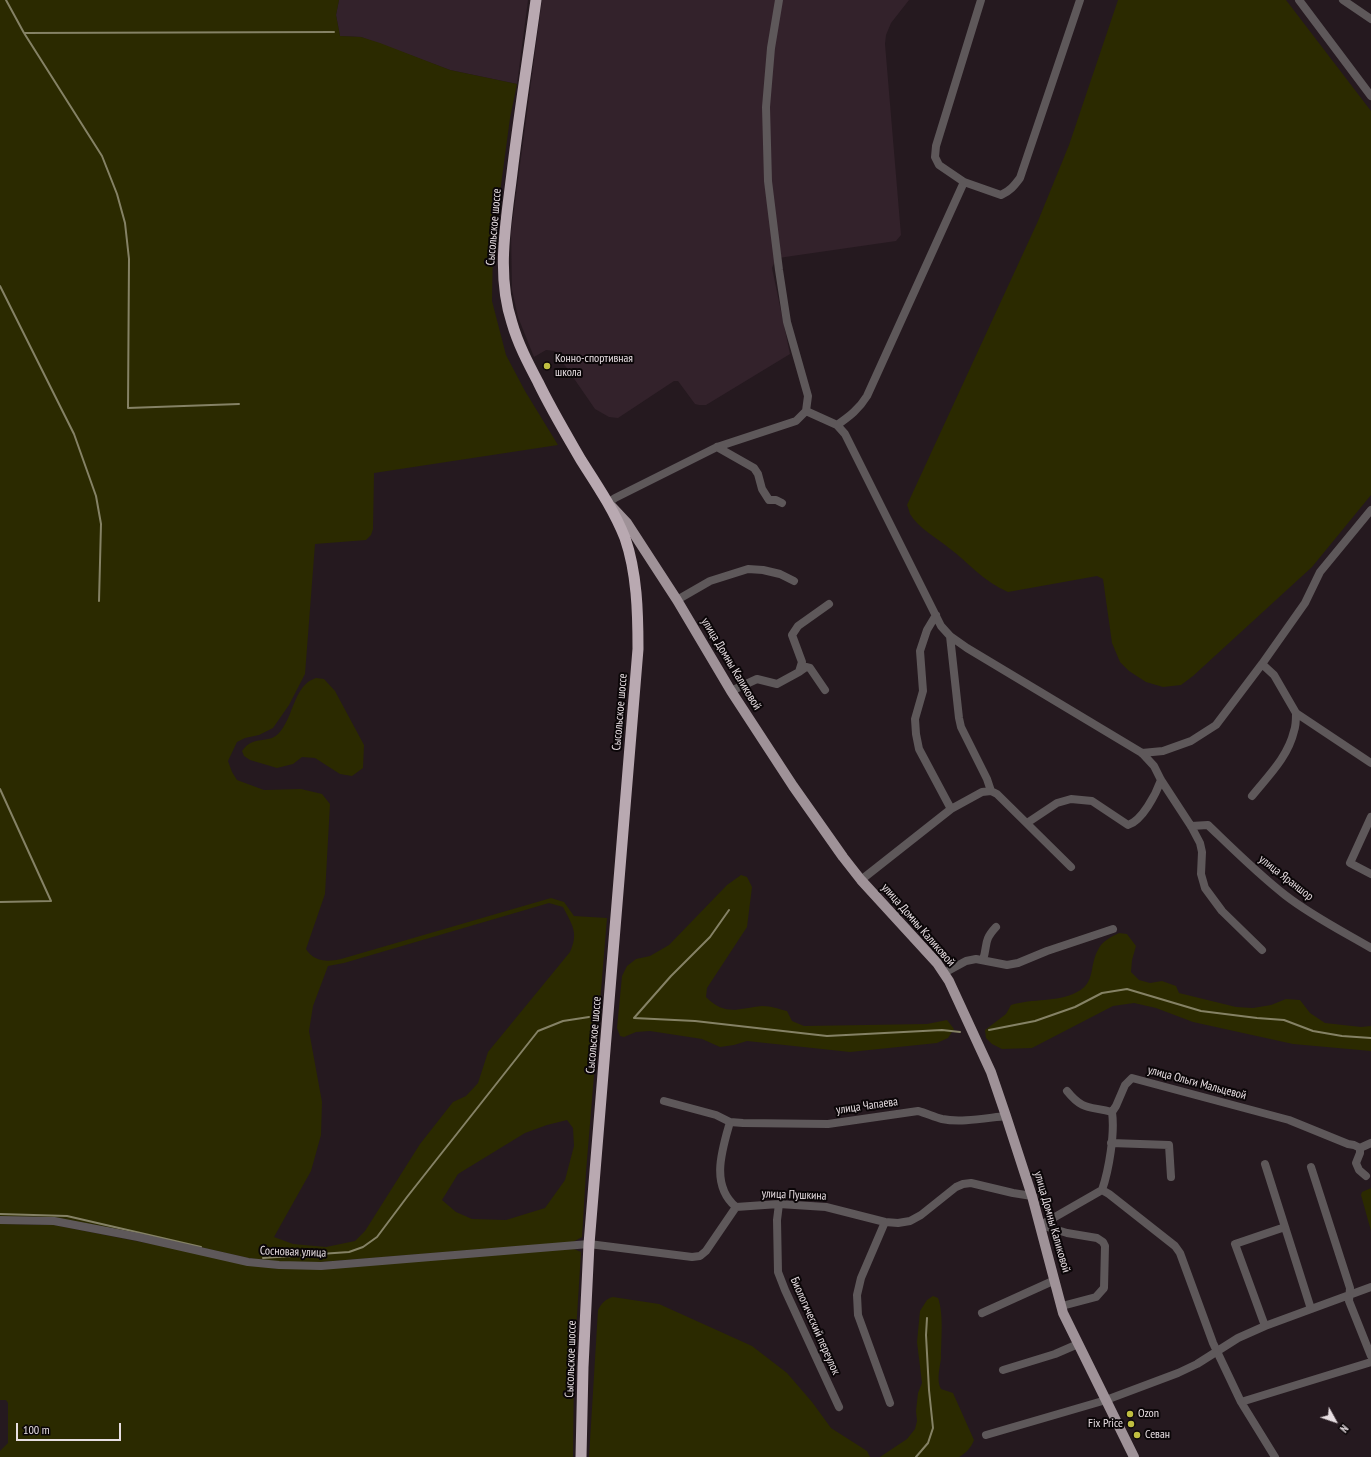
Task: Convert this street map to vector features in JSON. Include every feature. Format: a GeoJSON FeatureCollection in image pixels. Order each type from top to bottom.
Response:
{"type":"FeatureCollection","features":[{"type":"Feature","properties":{"kind":"highway","name":"Сысольское шоссе"},"geometry":{"type":"LineString","coordinates":[[536,0],[505,229],[503,260],[505,293],[511,322],[524,355],[560,425],[608,503],[624,538],[630,558],[637,594],[638,649],[589,1244],[583,1367],[581,1457]]}},
{"type":"Feature","properties":{"kind":"main road","name":"улица Домны Каликовой"},"geometry":{"type":"LineString","coordinates":[[608,503],[627,523],[677,600],[730,691],[793,786],[861,880],[937,963],[949,981],[991,1072],[1041,1225],[1063,1313],[1134,1457]]}},
{"type":"Feature","properties":{"kind":"street"},"geometry":{"type":"LineString","coordinates":[[608,503],[615,498],[717,447],[796,421],[806,411],[808,396],[787,322],[768,180],[766,107],[771,48],[779,0]]}},
{"type":"Feature","properties":{"kind":"street"},"geometry":{"type":"LineString","coordinates":[[981,0],[936,146],[935,157],[939,165],[964,182],[1001,195],[1014,186],[1020,178],[1080,0]]}},
{"type":"Feature","properties":{"kind":"street"},"geometry":{"type":"LineString","coordinates":[[1299,0],[1371,96]]}},
{"type":"Feature","properties":{"kind":"street"},"geometry":{"type":"LineString","coordinates":[[1343,0],[1371,19]]}},
{"type":"Feature","properties":{"kind":"street"},"geometry":{"type":"LineString","coordinates":[[837,425],[853,414],[867,396],[964,182]]}},
{"type":"Feature","properties":{"kind":"street"},"geometry":{"type":"LineString","coordinates":[[806,411],[837,425],[845,434],[941,626],[950,636],[967,648],[1142,753],[1154,766],[1161,780],[1191,826],[1201,848],[1201,874],[1205,888],[1222,911],[1262,950]]}},
{"type":"Feature","properties":{"kind":"street"},"geometry":{"type":"LineString","coordinates":[[717,447],[754,468],[758,474],[762,489],[769,500],[776,500],[782,503]]}},
{"type":"Feature","properties":{"kind":"street"},"geometry":{"type":"LineString","coordinates":[[1142,753],[1163,751],[1191,741],[1216,725],[1262,664],[1305,603],[1320,572],[1371,510]]}},
{"type":"Feature","properties":{"kind":"street"},"geometry":{"type":"LineString","coordinates":[[677,600],[710,581],[748,569],[763,570],[780,574],[794,581]]}},
{"type":"Feature","properties":{"kind":"street"},"geometry":{"type":"LineString","coordinates":[[799,672],[802,662],[792,635],[798,626],[829,604]]}},
{"type":"Feature","properties":{"kind":"street"},"geometry":{"type":"LineString","coordinates":[[936,615],[927,630],[920,651],[923,691],[915,719],[916,734],[919,749],[951,809]]}},
{"type":"Feature","properties":{"kind":"street"},"geometry":{"type":"LineString","coordinates":[[950,636],[958,718],[987,779],[991,791]]}},
{"type":"Feature","properties":{"kind":"street"},"geometry":{"type":"LineString","coordinates":[[1262,664],[1274,675],[1296,713],[1371,762]]}},
{"type":"Feature","properties":{"kind":"street"},"geometry":{"type":"LineString","coordinates":[[730,691],[757,679],[777,684],[806,667],[810,668],[825,690]]}},
{"type":"Feature","properties":{"kind":"street"},"geometry":{"type":"LineString","coordinates":[[1252,796],[1281,761],[1291,743],[1295,730],[1296,713]]}},
{"type":"Feature","properties":{"kind":"street"},"geometry":{"type":"LineString","coordinates":[[1027,823],[1057,803],[1071,799],[1092,801],[1119,820],[1128,825],[1133,824],[1149,806],[1157,792],[1161,780]]}},
{"type":"Feature","properties":{"kind":"street"},"geometry":{"type":"LineString","coordinates":[[861,880],[951,809],[982,792],[991,791],[997,794],[1070,867]]}},
{"type":"Feature","properties":{"kind":"street"},"geometry":{"type":"LineString","coordinates":[[1371,817],[1350,863],[1371,874]]}},
{"type":"Feature","properties":{"kind":"street","name":"улица Яраншор"},"geometry":{"type":"LineString","coordinates":[[1191,826],[1208,825],[1249,866],[1286,896],[1316,916],[1371,948]]}},
{"type":"Feature","properties":{"kind":"street"},"geometry":{"type":"LineString","coordinates":[[983,960],[986,953],[987,938],[996,927]]}},
{"type":"Feature","properties":{"kind":"street"},"geometry":{"type":"LineString","coordinates":[[944,973],[966,961],[976,959],[1007,965],[1018,963],[1047,951],[1113,929]]}},
{"type":"Feature","properties":{"kind":"street","name":"улица Ольги Мальцевой"},"geometry":{"type":"LineString","coordinates":[[1102,1190],[1106,1180],[1111,1143],[1112,1112],[1125,1085],[1132,1078],[1289,1120],[1360,1148]]}},
{"type":"Feature","properties":{"kind":"street"},"geometry":{"type":"LineString","coordinates":[[1067,1091],[1082,1106],[1112,1112]]}},
{"type":"Feature","properties":{"kind":"street"},"geometry":{"type":"LineString","coordinates":[[589,1244],[692,1257],[700,1256],[706,1251],[736,1207],[729,1202],[722,1187],[719,1169],[721,1152],[730,1122],[716,1115],[664,1101]]}},
{"type":"Feature","properties":{"kind":"street","name":"улица Чапаева"},"geometry":{"type":"LineString","coordinates":[[730,1122],[828,1124],[918,1111],[940,1119],[952,1121],[1006,1116]]}},
{"type":"Feature","properties":{"kind":"street"},"geometry":{"type":"LineString","coordinates":[[1111,1143],[1168,1145],[1171,1177]]}},
{"type":"Feature","properties":{"kind":"street"},"geometry":{"type":"LineString","coordinates":[[1366,1176],[1359,1170],[1356,1163],[1360,1153],[1360,1148],[1371,1143]]}},
{"type":"Feature","properties":{"kind":"street"},"geometry":{"type":"LineString","coordinates":[[1265,1164],[1311,1309]]}},
{"type":"Feature","properties":{"kind":"street"},"geometry":{"type":"LineString","coordinates":[[1311,1167],[1350,1288],[1349,1301],[1371,1356]]}},
{"type":"Feature","properties":{"kind":"street","name":"улица Пушкина"},"geometry":{"type":"LineString","coordinates":[[736,1207],[779,1204],[826,1206],[885,1222],[898,1223],[910,1221],[921,1215],[956,1187],[963,1184],[971,1183],[1032,1196]]}},
{"type":"Feature","properties":{"kind":"street"},"geometry":{"type":"LineString","coordinates":[[1041,1225],[1102,1190],[1169,1241],[1180,1253],[1217,1352],[1241,1402],[1275,1457]]}},
{"type":"Feature","properties":{"kind":"street","name":"Биологический переулок"},"geometry":{"type":"LineString","coordinates":[[779,1204],[777,1220],[778,1272],[784,1290],[839,1408]]}},
{"type":"Feature","properties":{"kind":"street","name":"Сосновая улица"},"geometry":{"type":"LineString","coordinates":[[0,1220],[54,1222],[138,1237],[248,1262],[279,1265],[321,1266],[589,1244]]}},
{"type":"Feature","properties":{"kind":"street"},"geometry":{"type":"LineString","coordinates":[[885,1222],[861,1278],[857,1295],[858,1315],[890,1402]]}},
{"type":"Feature","properties":{"kind":"street"},"geometry":{"type":"LineString","coordinates":[[1041,1225],[1067,1234],[1097,1238],[1103,1242],[1104,1288],[1096,1297],[1062,1306]]}},
{"type":"Feature","properties":{"kind":"street"},"geometry":{"type":"LineString","coordinates":[[1265,1326],[1235,1244],[1285,1227]]}},
{"type":"Feature","properties":{"kind":"street"},"geometry":{"type":"LineString","coordinates":[[982,1312],[1055,1280]]}},
{"type":"Feature","properties":{"kind":"street"},"geometry":{"type":"LineString","coordinates":[[986,1434],[1106,1400],[1178,1373],[1197,1364],[1238,1338],[1265,1326],[1371,1287]]}},
{"type":"Feature","properties":{"kind":"street"},"geometry":{"type":"LineString","coordinates":[[1003,1370],[1055,1354],[1078,1344]]}},
{"type":"Feature","properties":{"kind":"street"},"geometry":{"type":"LineString","coordinates":[[1241,1402],[1371,1362]]}},
{"type":"Feature","properties":{"kind":"shaded area"},"geometry":{"type":"Polygon","coordinates":[[[0,0],[339,0],[336,15],[340,36],[361,37],[450,70],[517,84],[510,118],[493,245],[492,301],[506,355],[525,391],[558,445],[374,473],[373,529],[371,535],[366,540],[315,544],[305,674],[289,705],[273,728],[259,735],[245,738],[237,742],[228,761],[237,780],[264,790],[301,789],[322,794],[330,804],[325,894],[306,949],[317,959],[331,961],[341,959],[551,898],[564,902],[574,916],[607,918],[582,1237],[573,1242],[321,1262],[279,1262],[248,1258],[138,1233],[0,1217],[0,0]],[[549,903],[344,963],[328,966],[313,1006],[309,1031],[322,1102],[321,1135],[311,1171],[274,1237],[293,1244],[326,1247],[355,1241],[365,1231],[420,1144],[453,1102],[466,1096],[478,1083],[488,1052],[570,952],[574,939],[572,924],[563,907],[549,903]],[[567,1120],[525,1133],[458,1174],[442,1200],[456,1212],[472,1219],[506,1220],[545,1208],[565,1180],[574,1146],[573,1128],[567,1120]]]}},
{"type":"Feature","properties":{"kind":"shaded area"},"geometry":{"type":"Polygon","coordinates":[[[339,0],[528,0],[517,84],[450,70],[361,37],[340,36],[336,15],[339,0]]]}},
{"type":"Feature","properties":{"kind":"shaded area"},"geometry":{"type":"Polygon","coordinates":[[[542,0],[909,0],[891,23],[886,35],[885,44],[901,235],[896,241],[779,258],[775,261],[772,268],[790,354],[706,405],[695,404],[678,381],[674,381],[618,418],[609,417],[595,409],[555,351],[546,350],[534,357],[518,317],[512,290],[511,232],[542,0]]]}},
{"type":"Feature","properties":{"kind":"shaded area"},"geometry":{"type":"Polygon","coordinates":[[[1118,0],[1286,0],[1371,111],[1371,495],[1312,567],[1193,676],[1181,685],[1163,687],[1146,682],[1129,671],[1120,662],[1112,643],[1103,579],[1097,576],[1008,592],[984,578],[918,524],[910,514],[907,505],[1038,221],[1069,145],[1118,0]]]}},
{"type":"Feature","properties":{"kind":"shaded area"},"geometry":{"type":"Polygon","coordinates":[[[316,678],[324,679],[335,691],[364,745],[363,768],[352,776],[340,774],[315,758],[302,757],[293,764],[277,768],[250,760],[244,756],[242,751],[251,743],[275,737],[279,733],[287,721],[303,687],[309,681],[316,678]]]}},
{"type":"Feature","properties":{"kind":"shaded area"},"geometry":{"type":"Polygon","coordinates":[[[741,875],[747,877],[752,887],[747,927],[707,988],[706,997],[713,1003],[720,1007],[733,1010],[769,1006],[787,1011],[792,1021],[804,1026],[927,1024],[947,1020],[954,1029],[948,1038],[937,1043],[850,1052],[747,1041],[720,1047],[702,1039],[650,1031],[636,1032],[624,1037],[620,1036],[617,1028],[622,976],[627,966],[636,959],[650,956],[669,945],[727,885],[741,875]]]}},
{"type":"Feature","properties":{"kind":"shaded area"},"geometry":{"type":"Polygon","coordinates":[[[1119,933],[1127,934],[1136,946],[1132,960],[1131,972],[1139,980],[1150,983],[1162,981],[1176,986],[1179,993],[1236,1007],[1253,1008],[1271,1005],[1286,999],[1300,1000],[1310,1013],[1325,1023],[1361,1027],[1371,1026],[1371,1051],[1293,1044],[1193,1022],[1156,1008],[1134,1003],[1113,1006],[1032,1048],[1002,1049],[992,1044],[986,1038],[985,1030],[1006,1014],[1011,1005],[1061,998],[1083,988],[1090,979],[1095,956],[1100,947],[1107,940],[1119,933]]]}},
{"type":"Feature","properties":{"kind":"shaded area"},"geometry":{"type":"Polygon","coordinates":[[[1371,1188],[1371,1231],[1361,1195],[1362,1192],[1371,1188]]]}},
{"type":"Feature","properties":{"kind":"shaded area"},"geometry":{"type":"Polygon","coordinates":[[[0,1224],[54,1225],[279,1269],[574,1249],[581,1252],[574,1364],[573,1457],[0,1457],[0,1451],[8,1443],[8,1403],[6,1400],[0,1400],[0,1224]]]}},
{"type":"Feature","properties":{"kind":"shaded area"},"geometry":{"type":"Polygon","coordinates":[[[933,1296],[938,1298],[942,1319],[939,1378],[941,1389],[953,1393],[974,1440],[968,1450],[959,1457],[880,1457],[907,1439],[915,1429],[917,1421],[916,1411],[918,1393],[922,1383],[917,1342],[920,1311],[927,1300],[933,1296]]]}},
{"type":"Feature","properties":{"kind":"shaded area"},"geometry":{"type":"Polygon","coordinates":[[[613,1297],[659,1304],[752,1346],[787,1373],[812,1402],[831,1428],[867,1451],[870,1457],[589,1457],[598,1310],[604,1302],[613,1297]]]}},
{"type":"Feature","properties":{"kind":"waterway"},"geometry":{"type":"LineString","coordinates":[[6,0],[24,33],[102,156],[117,194],[125,223],[129,259],[128,408],[239,404]]}},
{"type":"Feature","properties":{"kind":"waterway"},"geometry":{"type":"LineString","coordinates":[[24,33],[334,32]]}},
{"type":"Feature","properties":{"kind":"waterway"},"geometry":{"type":"LineString","coordinates":[[0,286],[74,434],[96,496],[101,524],[99,601]]}},
{"type":"Feature","properties":{"kind":"waterway"},"geometry":{"type":"LineString","coordinates":[[0,789],[51,901],[0,902]]}},
{"type":"Feature","properties":{"kind":"waterway"},"geometry":{"type":"LineString","coordinates":[[634,1018],[671,976],[710,937],[729,910]]}},
{"type":"Feature","properties":{"kind":"waterway"},"geometry":{"type":"LineString","coordinates":[[989,1030],[1035,1021],[1075,1007],[1102,993],[1127,989],[1201,1011],[1284,1020],[1313,1031],[1342,1036],[1371,1038]]}},
{"type":"Feature","properties":{"kind":"waterway"},"geometry":{"type":"LineString","coordinates":[[263,1258],[349,1252],[363,1247],[377,1237],[538,1031],[563,1021],[589,1017]]}},
{"type":"Feature","properties":{"kind":"waterway"},"geometry":{"type":"LineString","coordinates":[[634,1018],[695,1021],[827,1036],[942,1030],[960,1032]]}},
{"type":"Feature","properties":{"kind":"waterway"},"geometry":{"type":"LineString","coordinates":[[0,1214],[67,1216],[201,1247]]}},
{"type":"Feature","properties":{"kind":"waterway"},"geometry":{"type":"LineString","coordinates":[[916,1457],[928,1443],[933,1428],[929,1390],[926,1335],[927,1318]]}},
{"type":"Feature","properties":{"kind":"place","name":"Конно-спортивная школа"},"geometry":{"type":"Point","coordinates":[547,366]}},
{"type":"Feature","properties":{"kind":"place","name":"Ozon"},"geometry":{"type":"Point","coordinates":[1130,1414]}},
{"type":"Feature","properties":{"kind":"place","name":"Fix Price"},"geometry":{"type":"Point","coordinates":[1131,1424]}},
{"type":"Feature","properties":{"kind":"place","name":"Севан"},"geometry":{"type":"Point","coordinates":[1137,1435]}}]}
